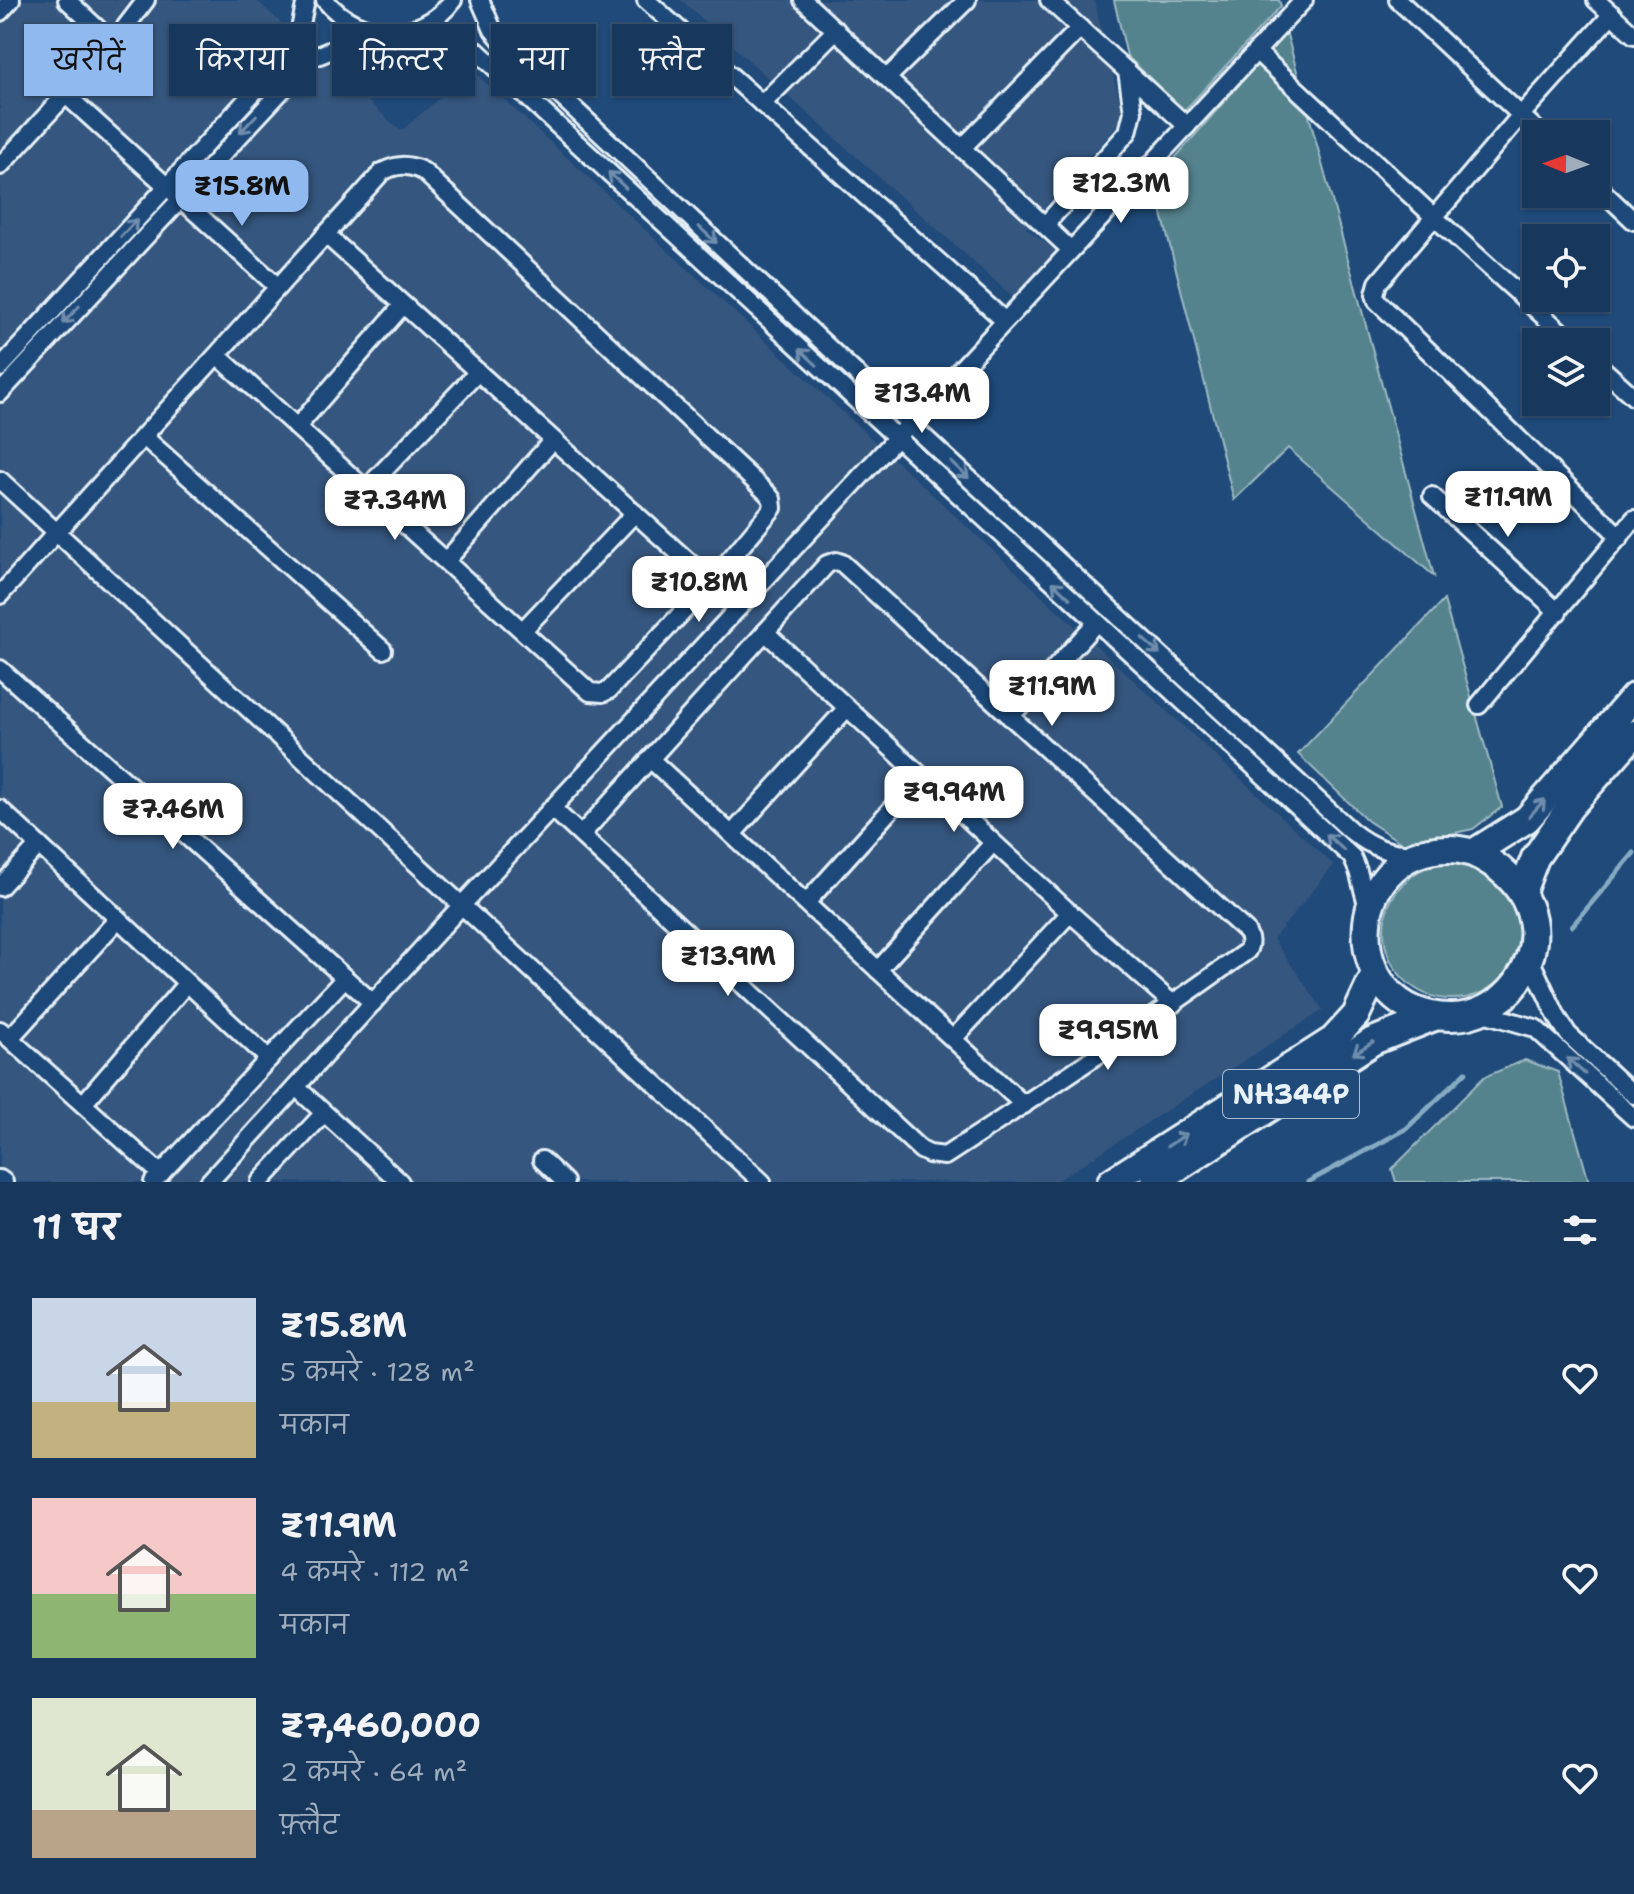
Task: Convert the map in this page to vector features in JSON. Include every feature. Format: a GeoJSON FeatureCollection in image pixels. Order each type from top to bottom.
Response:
{"type":"FeatureCollection","features":[{"type":"Feature","properties":{"kind":"highway"},"geometry":{"type":"LineString","coordinates":[[1473,853],[1527,819],[1634,697]]}},
{"type":"Feature","properties":{"kind":"highway"},"geometry":{"type":"LineString","coordinates":[[1522,892],[1535,858],[1570,807],[1634,734]]}},
{"type":"Feature","properties":{"kind":"highway"},"geometry":{"type":"LineString","coordinates":[[1450,849],[1473,853],[1501,868],[1522,892],[1532,924],[1529,957],[1511,990],[1497,1003],[1480,1012],[1457,1017],[1434,1017],[1411,1008],[1390,994],[1375,974],[1367,953],[1365,931],[1368,909],[1381,884],[1400,864],[1426,852],[1450,849]]}},
{"type":"Feature","properties":{"kind":"highway","name":"NH344P"},"geometry":{"type":"LineString","coordinates":[[1111,1182],[1333,1040],[1356,1015],[1375,974]]}},
{"type":"Feature","properties":{"kind":"highway","name":"NH344P"},"geometry":{"type":"LineString","coordinates":[[1155,1182],[1373,1041],[1434,1017]]}},
{"type":"Feature","properties":{"kind":"street"},"geometry":{"type":"LineString","coordinates":[[0,12],[11,0]]}},
{"type":"Feature","properties":{"kind":"street"},"geometry":{"type":"LineString","coordinates":[[67,0],[93,24]]}},
{"type":"Feature","properties":{"kind":"street"},"geometry":{"type":"LineString","coordinates":[[128,24],[146,0]]}},
{"type":"Feature","properties":{"kind":"street"},"geometry":{"type":"LineString","coordinates":[[0,393],[287,56],[300,29],[306,0]]}},
{"type":"Feature","properties":{"kind":"street"},"geometry":{"type":"LineString","coordinates":[[325,0],[345,19],[357,24]]}},
{"type":"Feature","properties":{"kind":"street"},"geometry":{"type":"LineString","coordinates":[[422,24],[437,17],[453,0]]}},
{"type":"Feature","properties":{"kind":"street"},"geometry":{"type":"LineString","coordinates":[[480,0],[493,30],[503,42],[910,424],[1358,836],[1377,848],[1403,854],[1426,852]]}},
{"type":"Feature","properties":{"kind":"street"},"geometry":{"type":"LineString","coordinates":[[646,0],[1005,321]]}},
{"type":"Feature","properties":{"kind":"street"},"geometry":{"type":"LineString","coordinates":[[887,78],[967,0]]}},
{"type":"Feature","properties":{"kind":"street"},"geometry":{"type":"LineString","coordinates":[[1049,0],[1187,126]]}},
{"type":"Feature","properties":{"kind":"street"},"geometry":{"type":"LineString","coordinates":[[209,1182],[461,906],[1304,0]]}},
{"type":"Feature","properties":{"kind":"street"},"geometry":{"type":"LineString","coordinates":[[1398,0],[1526,120]]}},
{"type":"Feature","properties":{"kind":"street"},"geometry":{"type":"LineString","coordinates":[[1596,0],[1634,35]]}},
{"type":"Feature","properties":{"kind":"street"},"geometry":{"type":"LineString","coordinates":[[813,3],[836,30],[1071,250]]}},
{"type":"Feature","properties":{"kind":"street"},"geometry":{"type":"LineString","coordinates":[[1612,14],[1378,283],[1375,294],[1377,301],[1620,537]]}},
{"type":"Feature","properties":{"kind":"street"},"geometry":{"type":"LineString","coordinates":[[962,148],[1080,28]]}},
{"type":"Feature","properties":{"kind":"street"},"geometry":{"type":"LineString","coordinates":[[762,104],[836,30]]}},
{"type":"Feature","properties":{"kind":"street"},"geometry":{"type":"LineString","coordinates":[[0,368],[312,58],[332,50]]}},
{"type":"Feature","properties":{"kind":"street"},"geometry":{"type":"LineString","coordinates":[[475,50],[1352,857],[1368,909]]}},
{"type":"Feature","properties":{"kind":"street"},"geometry":{"type":"LineString","coordinates":[[1256,51],[1557,328]]}},
{"type":"Feature","properties":{"kind":"street"},"geometry":{"type":"LineString","coordinates":[[1045,225],[1128,132],[1133,112],[1127,71]]}},
{"type":"Feature","properties":{"kind":"street"},"geometry":{"type":"LineString","coordinates":[[1,161],[65,96]]}},
{"type":"Feature","properties":{"kind":"street"},"geometry":{"type":"LineString","coordinates":[[67,96],[278,287]]}},
{"type":"Feature","properties":{"kind":"street"},"geometry":{"type":"LineString","coordinates":[[0,595],[325,234],[382,172],[394,166],[409,165],[423,171],[767,493],[773,508],[711,582],[609,690],[590,692],[217,355]]}},
{"type":"Feature","properties":{"kind":"street"},"geometry":{"type":"LineString","coordinates":[[1610,198],[1634,221]]}},
{"type":"Feature","properties":{"kind":"street"},"geometry":{"type":"LineString","coordinates":[[325,234],[711,582]]}},
{"type":"Feature","properties":{"kind":"street"},"geometry":{"type":"LineString","coordinates":[[297,427],[403,305]]}},
{"type":"Feature","properties":{"kind":"street"},"geometry":{"type":"LineString","coordinates":[[366,489],[478,372]]}},
{"type":"Feature","properties":{"kind":"street"},"geometry":{"type":"LineString","coordinates":[[1610,376],[1634,397]]}},
{"type":"Feature","properties":{"kind":"street"},"geometry":{"type":"LineString","coordinates":[[144,437],[383,650]]}},
{"type":"Feature","properties":{"kind":"street"},"geometry":{"type":"LineString","coordinates":[[446,561],[553,440]]}},
{"type":"Feature","properties":{"kind":"street"},"geometry":{"type":"LineString","coordinates":[[0,480],[762,1182]]}},
{"type":"Feature","properties":{"kind":"street"},"geometry":{"type":"LineString","coordinates":[[1432,496],[1558,612]]}},
{"type":"Feature","properties":{"kind":"street"},"geometry":{"type":"LineString","coordinates":[[523,630],[635,513]]}},
{"type":"Feature","properties":{"kind":"street"},"geometry":{"type":"LineString","coordinates":[[1479,705],[1634,519]]}},
{"type":"Feature","properties":{"kind":"street"},"geometry":{"type":"LineString","coordinates":[[552,808],[581,835],[921,1150],[929,1154],[945,1156],[1024,1105],[1247,951],[1250,938],[1246,931],[842,563],[836,561],[827,564],[581,835]]}},
{"type":"Feature","properties":{"kind":"street"},"geometry":{"type":"LineString","coordinates":[[1010,717],[1096,623]]}},
{"type":"Feature","properties":{"kind":"street"},"geometry":{"type":"LineString","coordinates":[[765,632],[1173,1004]]}},
{"type":"Feature","properties":{"kind":"street"},"geometry":{"type":"LineString","coordinates":[[0,669],[373,1003]]}},
{"type":"Feature","properties":{"kind":"street"},"geometry":{"type":"LineString","coordinates":[[732,834],[847,708]]}},
{"type":"Feature","properties":{"kind":"street"},"geometry":{"type":"LineString","coordinates":[[650,759],[1024,1105]]}},
{"type":"Feature","properties":{"kind":"street"},"geometry":{"type":"LineString","coordinates":[[806,903],[921,776]]}},
{"type":"Feature","properties":{"kind":"street"},"geometry":{"type":"LineString","coordinates":[[0,809],[269,1059]]}},
{"type":"Feature","properties":{"kind":"street"},"geometry":{"type":"LineString","coordinates":[[878,970],[993,843]]}},
{"type":"Feature","properties":{"kind":"street"},"geometry":{"type":"LineString","coordinates":[[0,887],[39,845]]}},
{"type":"Feature","properties":{"kind":"street"},"geometry":{"type":"LineString","coordinates":[[953,1039],[1070,913]]}},
{"type":"Feature","properties":{"kind":"street"},"geometry":{"type":"LineString","coordinates":[[118,919],[5,1034],[83,1104],[157,1178],[345,978]]}},
{"type":"Feature","properties":{"kind":"street"},"geometry":{"type":"LineString","coordinates":[[1529,957],[1568,1034],[1634,1095]]}},
{"type":"Feature","properties":{"kind":"street"},"geometry":{"type":"LineString","coordinates":[[83,1104],[187,983]]}},
{"type":"Feature","properties":{"kind":"street"},"geometry":{"type":"LineString","coordinates":[[1480,1012],[1535,1028],[1634,1118]]}},
{"type":"Feature","properties":{"kind":"street"},"geometry":{"type":"LineString","coordinates":[[296,1087],[400,1182]]}},
{"type":"Feature","properties":{"kind":"street"},"geometry":{"type":"LineString","coordinates":[[260,1182],[324,1113]]}},
{"type":"Feature","properties":{"kind":"street"},"geometry":{"type":"LineString","coordinates":[[542,1160],[565,1182]]}},
{"type":"Feature","properties":{"kind":"shaded area"},"geometry":{"type":"Polygon","coordinates":[[[0,0],[256,0],[283,24],[169,24],[169,96],[316,96],[316,54],[332,69],[332,96],[362,96],[401,131],[442,96],[475,96],[475,73],[491,88],[491,96],[500,96],[1334,865],[1273,939],[1323,1010],[1055,1182],[0,1182],[0,0]]]}},
{"type":"Feature","properties":{"kind":"shaded area"},"geometry":{"type":"Polygon","coordinates":[[[681,0],[1094,0],[1124,118],[1026,228],[1060,254],[1014,298],[732,46],[732,24],[708,24],[681,0]]]}},
{"type":"Feature","properties":{"kind":"green space"},"geometry":{"type":"Polygon","coordinates":[[[1114,0],[1279,0],[1281,6],[1184,111],[1127,56],[1114,0]]]}},
{"type":"Feature","properties":{"kind":"green space"},"geometry":{"type":"Polygon","coordinates":[[[1286,31],[1434,576],[1288,448],[1234,500],[1154,182],[1286,31]]]}},
{"type":"Feature","properties":{"kind":"green space"},"geometry":{"type":"Polygon","coordinates":[[[1444,600],[1502,807],[1473,829],[1403,844],[1368,821],[1298,754],[1444,600]]]}},
{"type":"Feature","properties":{"kind":"green space"},"geometry":{"type":"Polygon","coordinates":[[[1452,863],[1478,868],[1500,883],[1515,905],[1520,931],[1515,957],[1500,979],[1478,994],[1452,999],[1426,994],[1404,979],[1389,957],[1384,931],[1389,905],[1404,883],[1426,868],[1452,863]]]}},
{"type":"Feature","properties":{"kind":"green space"},"geometry":{"type":"Polygon","coordinates":[[[1525,1060],[1558,1072],[1589,1182],[1396,1182],[1392,1169],[1484,1077],[1525,1060]]]}},
{"type":"Feature","properties":{"kind":"waterway"},"geometry":{"type":"LineString","coordinates":[[1572,926],[1634,853]]}},
{"type":"Feature","properties":{"kind":"waterway"},"geometry":{"type":"LineString","coordinates":[[1308,1182],[1406,1129],[1466,1072]]}}]}
